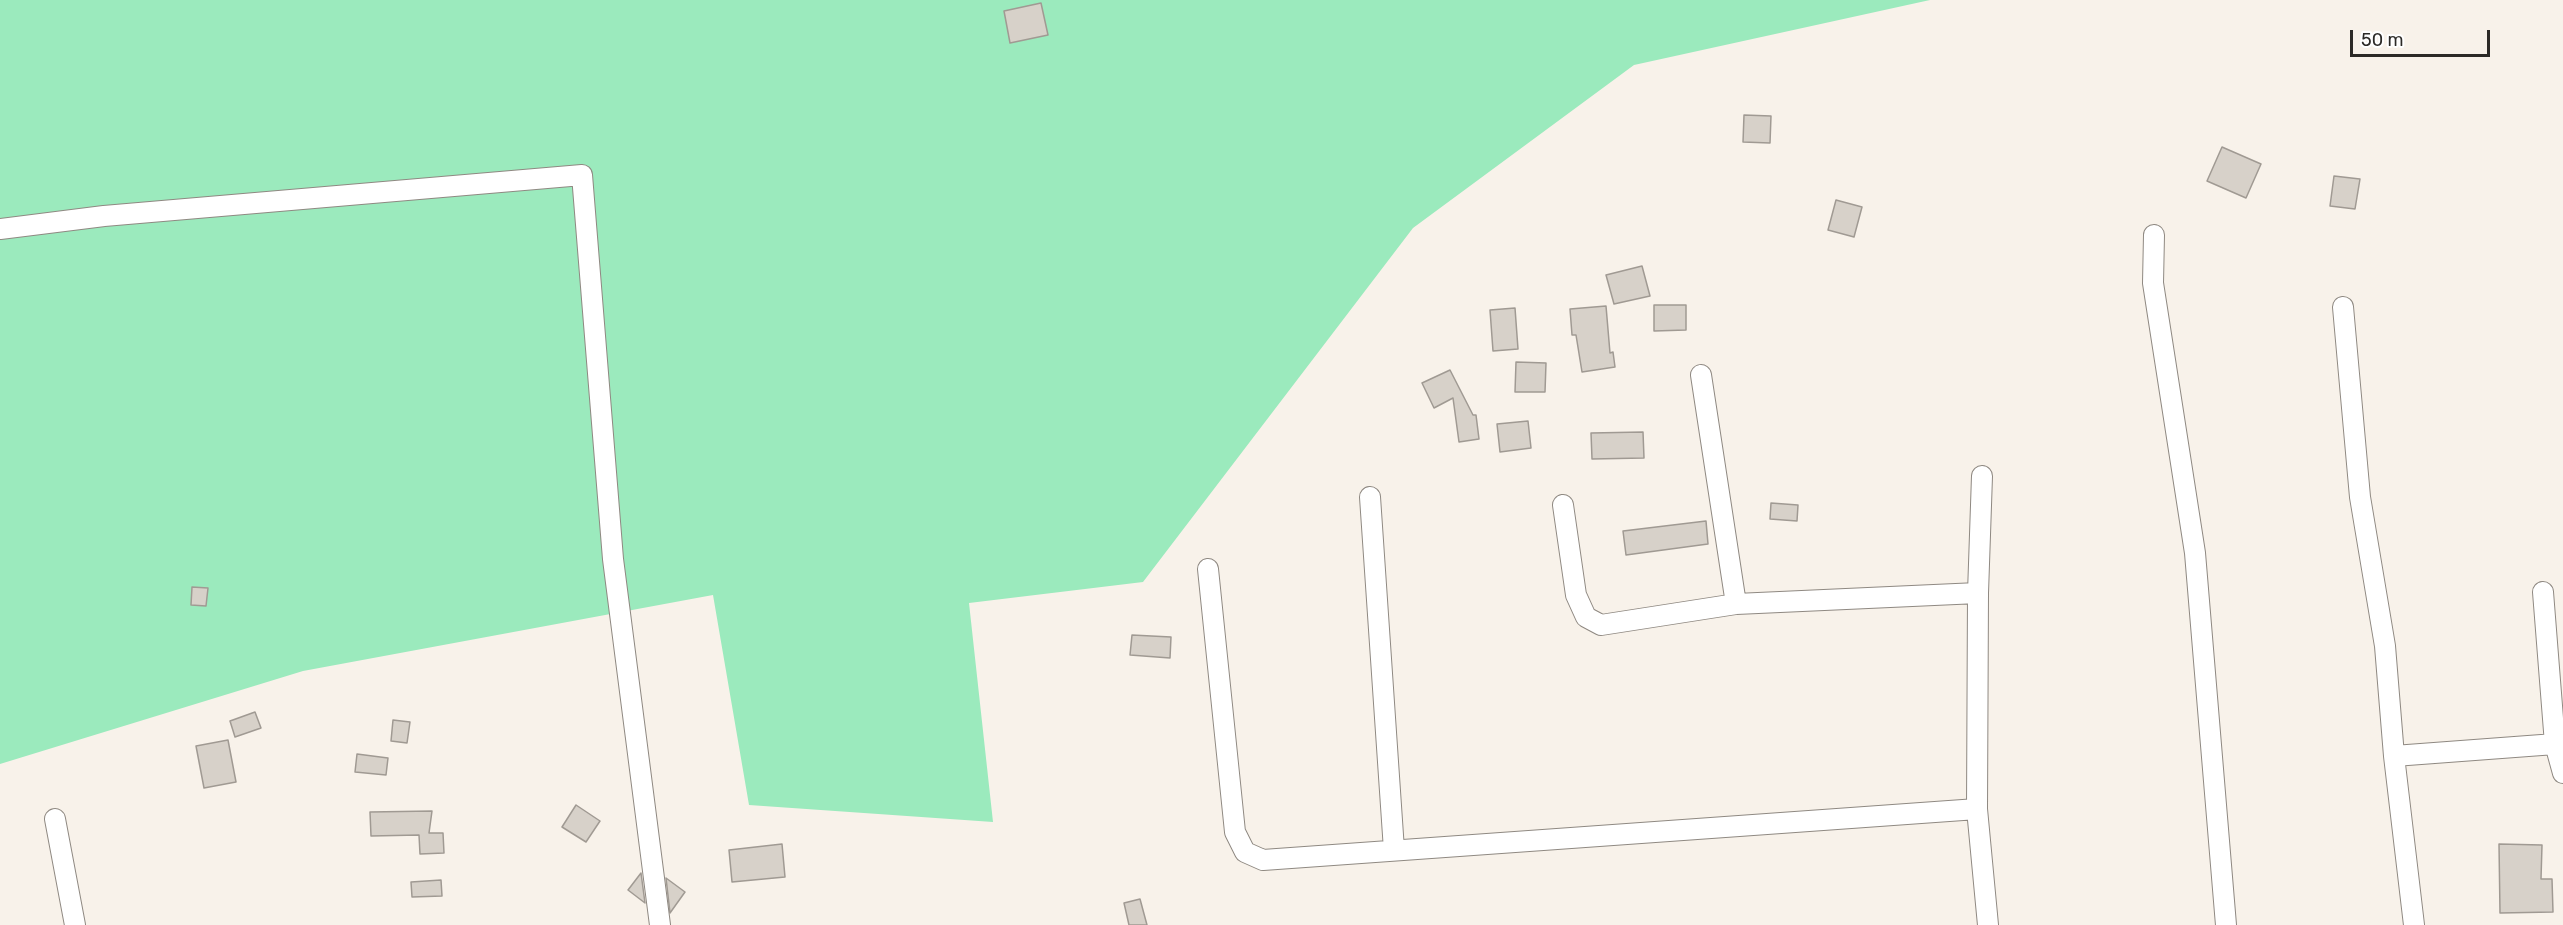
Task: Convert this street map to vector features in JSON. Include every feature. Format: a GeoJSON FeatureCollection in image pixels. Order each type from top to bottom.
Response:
{"type":"FeatureCollection","features":[{"type":"Feature","properties":{"kind":"street"},"geometry":{"type":"LineString","coordinates":[[0,229],[104,216],[582,174],[613,559],[660,925]]}},
{"type":"Feature","properties":{"kind":"street"},"geometry":{"type":"LineString","coordinates":[[2154,235],[2153,283],[2195,553],[2226,925]]}},
{"type":"Feature","properties":{"kind":"street"},"geometry":{"type":"LineString","coordinates":[[2343,307],[2360,497],[2385,646],[2394,756],[2414,925]]}},
{"type":"Feature","properties":{"kind":"street"},"geometry":{"type":"LineString","coordinates":[[1701,375],[1736,604]]}},
{"type":"Feature","properties":{"kind":"street"},"geometry":{"type":"LineString","coordinates":[[1982,476],[1978,593],[1977,809],[1988,925]]}},
{"type":"Feature","properties":{"kind":"street"},"geometry":{"type":"LineString","coordinates":[[1370,497],[1394,850]]}},
{"type":"Feature","properties":{"kind":"street"},"geometry":{"type":"LineString","coordinates":[[1563,505],[1576,595],[1586,617],[1600,625],[1736,604],[1978,593]]}},
{"type":"Feature","properties":{"kind":"street"},"geometry":{"type":"LineString","coordinates":[[1208,569],[1235,832],[1245,852],[1263,861],[1977,809]]}},
{"type":"Feature","properties":{"kind":"street"},"geometry":{"type":"LineString","coordinates":[[2543,592],[2555,744],[2563,773]]}},
{"type":"Feature","properties":{"kind":"street"},"geometry":{"type":"LineString","coordinates":[[2394,756],[2555,744]]}},
{"type":"Feature","properties":{"kind":"street"},"geometry":{"type":"LineString","coordinates":[[55,819],[75,925]]}},
{"type":"Feature","properties":{"kind":"green space"},"geometry":{"type":"Polygon","coordinates":[[[0,0],[1930,0],[1634,65],[1413,228],[1143,582],[969,603],[993,822],[749,805],[713,595],[303,671],[0,764],[0,0]]]}},
{"type":"Feature","properties":{"kind":"building"},"geometry":{"type":"Polygon","coordinates":[[[1041,3],[1048,35],[1010,43],[1004,11],[1041,3]]]}},
{"type":"Feature","properties":{"kind":"building"},"geometry":{"type":"Polygon","coordinates":[[[1744,115],[1771,116],[1770,143],[1743,142],[1744,115]]]}},
{"type":"Feature","properties":{"kind":"building"},"geometry":{"type":"Polygon","coordinates":[[[2222,147],[2261,164],[2246,198],[2207,181],[2222,147]]]}},
{"type":"Feature","properties":{"kind":"building"},"geometry":{"type":"Polygon","coordinates":[[[2334,176],[2360,179],[2355,209],[2330,206],[2334,176]]]}},
{"type":"Feature","properties":{"kind":"building"},"geometry":{"type":"Polygon","coordinates":[[[1836,200],[1862,207],[1854,237],[1828,230],[1836,200]]]}},
{"type":"Feature","properties":{"kind":"building"},"geometry":{"type":"Polygon","coordinates":[[[1642,266],[1650,296],[1614,304],[1606,275],[1642,266]]]}},
{"type":"Feature","properties":{"kind":"building"},"geometry":{"type":"Polygon","coordinates":[[[1654,305],[1686,305],[1686,330],[1654,331],[1654,305]]]}},
{"type":"Feature","properties":{"kind":"building"},"geometry":{"type":"Polygon","coordinates":[[[1606,306],[1610,353],[1613,352],[1615,367],[1582,372],[1576,335],[1572,335],[1570,309],[1606,306]]]}},
{"type":"Feature","properties":{"kind":"building"},"geometry":{"type":"Polygon","coordinates":[[[1515,308],[1518,349],[1493,351],[1490,310],[1515,308]]]}},
{"type":"Feature","properties":{"kind":"building"},"geometry":{"type":"Polygon","coordinates":[[[1516,362],[1546,363],[1545,392],[1515,392],[1516,362]]]}},
{"type":"Feature","properties":{"kind":"building"},"geometry":{"type":"Polygon","coordinates":[[[1450,370],[1473,415],[1476,415],[1479,439],[1459,442],[1453,398],[1434,408],[1422,383],[1450,370]]]}},
{"type":"Feature","properties":{"kind":"building"},"geometry":{"type":"Polygon","coordinates":[[[1528,421],[1531,448],[1500,452],[1497,424],[1528,421]]]}},
{"type":"Feature","properties":{"kind":"building"},"geometry":{"type":"Polygon","coordinates":[[[1643,432],[1644,458],[1592,459],[1591,433],[1643,432]]]}},
{"type":"Feature","properties":{"kind":"building"},"geometry":{"type":"Polygon","coordinates":[[[1771,503],[1798,505],[1797,521],[1770,519],[1771,503]]]}},
{"type":"Feature","properties":{"kind":"building"},"geometry":{"type":"Polygon","coordinates":[[[1706,521],[1708,544],[1626,555],[1623,531],[1706,521]]]}},
{"type":"Feature","properties":{"kind":"building"},"geometry":{"type":"Polygon","coordinates":[[[192,587],[208,588],[206,606],[191,605],[192,587]]]}},
{"type":"Feature","properties":{"kind":"building"},"geometry":{"type":"Polygon","coordinates":[[[1132,635],[1171,637],[1170,658],[1130,655],[1132,635]]]}},
{"type":"Feature","properties":{"kind":"building"},"geometry":{"type":"Polygon","coordinates":[[[255,712],[261,728],[235,737],[230,721],[255,712]]]}},
{"type":"Feature","properties":{"kind":"building"},"geometry":{"type":"Polygon","coordinates":[[[393,720],[410,722],[407,743],[391,741],[393,720]]]}},
{"type":"Feature","properties":{"kind":"building"},"geometry":{"type":"Polygon","coordinates":[[[228,740],[236,782],[204,788],[196,746],[228,740]]]}},
{"type":"Feature","properties":{"kind":"building"},"geometry":{"type":"Polygon","coordinates":[[[357,754],[388,758],[386,775],[355,772],[357,754]]]}},
{"type":"Feature","properties":{"kind":"building"},"geometry":{"type":"Polygon","coordinates":[[[576,805],[600,821],[586,842],[562,827],[576,805]]]}},
{"type":"Feature","properties":{"kind":"building"},"geometry":{"type":"Polygon","coordinates":[[[432,811],[429,833],[443,833],[444,853],[420,854],[419,835],[371,836],[370,812],[432,811]]]}},
{"type":"Feature","properties":{"kind":"building"},"geometry":{"type":"Polygon","coordinates":[[[782,844],[785,877],[732,882],[729,850],[782,844]]]}},
{"type":"Feature","properties":{"kind":"building"},"geometry":{"type":"Polygon","coordinates":[[[2499,844],[2542,845],[2541,879],[2552,879],[2553,912],[2500,913],[2499,844]]]}},
{"type":"Feature","properties":{"kind":"building"},"geometry":{"type":"Polygon","coordinates":[[[641,873],[645,903],[628,890],[641,873]]]}},
{"type":"Feature","properties":{"kind":"building"},"geometry":{"type":"Polygon","coordinates":[[[666,878],[685,892],[670,913],[666,878]]]}},
{"type":"Feature","properties":{"kind":"building"},"geometry":{"type":"Polygon","coordinates":[[[441,880],[442,896],[412,897],[411,882],[441,880]]]}},
{"type":"Feature","properties":{"kind":"building"},"geometry":{"type":"Polygon","coordinates":[[[1140,899],[1147,925],[1129,925],[1124,903],[1140,899]]]}}]}
